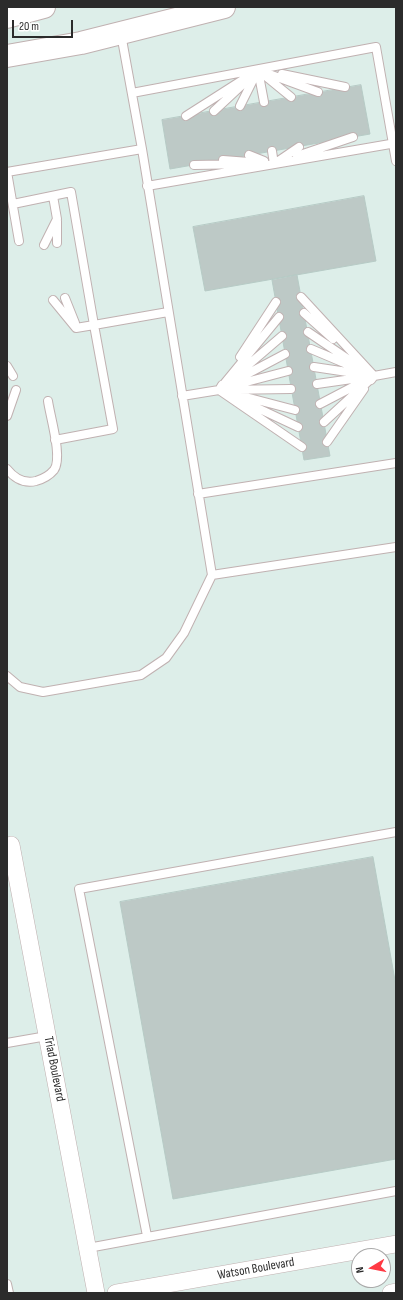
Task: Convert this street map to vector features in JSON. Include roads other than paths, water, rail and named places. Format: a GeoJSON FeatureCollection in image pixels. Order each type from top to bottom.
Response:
{"type":"FeatureCollection","features":[{"type":"Feature","properties":{"kind":"main road"},"geometry":{"type":"LineString","coordinates":[[7,18],[44,7]]}},
{"type":"Feature","properties":{"kind":"main road"},"geometry":{"type":"LineString","coordinates":[[7,56],[120,34],[224,7]]}},
{"type":"Feature","properties":{"kind":"street","name":"Triad Boulevard"},"geometry":{"type":"LineString","coordinates":[[11,845],[96,1293]]}},
{"type":"Feature","properties":{"kind":"street","name":"Watson Boulevard"},"geometry":{"type":"LineString","coordinates":[[116,1293],[396,1244]]}},
{"type":"Feature","properties":{"kind":"street"},"geometry":{"type":"LineString","coordinates":[[391,1293],[396,1292]]}},
{"type":"Feature","properties":{"kind":"lane"},"geometry":{"type":"LineString","coordinates":[[7,676],[20,687],[43,692],[141,675],[166,658],[184,633],[212,575],[142,149],[120,34]]}},
{"type":"Feature","properties":{"kind":"lane"},"geometry":{"type":"LineString","coordinates":[[132,93],[376,47],[395,144],[396,161]]}},
{"type":"Feature","properties":{"kind":"lane"},"geometry":{"type":"LineString","coordinates":[[258,70],[318,92]]}},
{"type":"Feature","properties":{"kind":"lane"},"geometry":{"type":"LineString","coordinates":[[258,70],[291,97]]}},
{"type":"Feature","properties":{"kind":"lane"},"geometry":{"type":"LineString","coordinates":[[258,70],[264,102]]}},
{"type":"Feature","properties":{"kind":"lane"},"geometry":{"type":"LineString","coordinates":[[240,106],[258,70]]}},
{"type":"Feature","properties":{"kind":"lane"},"geometry":{"type":"LineString","coordinates":[[214,110],[258,70]]}},
{"type":"Feature","properties":{"kind":"lane"},"geometry":{"type":"LineString","coordinates":[[186,116],[258,70],[345,87]]}},
{"type":"Feature","properties":{"kind":"lane"},"geometry":{"type":"LineString","coordinates":[[194,165],[274,164],[353,137]]}},
{"type":"Feature","properties":{"kind":"lane"},"geometry":{"type":"LineString","coordinates":[[223,160],[274,164],[325,142]]}},
{"type":"Feature","properties":{"kind":"lane"},"geometry":{"type":"LineString","coordinates":[[147,186],[395,144]]}},
{"type":"Feature","properties":{"kind":"lane"},"geometry":{"type":"LineString","coordinates":[[274,164],[299,146]]}},
{"type":"Feature","properties":{"kind":"lane"},"geometry":{"type":"LineString","coordinates":[[19,241],[7,172],[142,149]]}},
{"type":"Feature","properties":{"kind":"lane"},"geometry":{"type":"LineString","coordinates":[[272,151],[274,164]]}},
{"type":"Feature","properties":{"kind":"lane"},"geometry":{"type":"LineString","coordinates":[[249,155],[274,164]]}},
{"type":"Feature","properties":{"kind":"lane"},"geometry":{"type":"LineString","coordinates":[[13,204],[71,192],[113,429],[55,440]]}},
{"type":"Feature","properties":{"kind":"lane"},"geometry":{"type":"LineString","coordinates":[[53,196],[58,219],[57,243]]}},
{"type":"Feature","properties":{"kind":"lane"},"geometry":{"type":"LineString","coordinates":[[44,245],[58,219]]}},
{"type":"Feature","properties":{"kind":"lane"},"geometry":{"type":"LineString","coordinates":[[301,297],[374,376]]}},
{"type":"Feature","properties":{"kind":"lane"},"geometry":{"type":"LineString","coordinates":[[65,298],[76,328]]}},
{"type":"Feature","properties":{"kind":"lane"},"geometry":{"type":"LineString","coordinates":[[53,300],[76,328]]}},
{"type":"Feature","properties":{"kind":"lane"},"geometry":{"type":"LineString","coordinates":[[219,390],[276,302]]}},
{"type":"Feature","properties":{"kind":"lane"},"geometry":{"type":"LineString","coordinates":[[76,328],[168,312]]}},
{"type":"Feature","properties":{"kind":"lane"},"geometry":{"type":"LineString","coordinates":[[304,313],[374,376]]}},
{"type":"Feature","properties":{"kind":"lane"},"geometry":{"type":"LineString","coordinates":[[219,390],[279,317]]}},
{"type":"Feature","properties":{"kind":"lane"},"geometry":{"type":"LineString","coordinates":[[308,332],[374,376]]}},
{"type":"Feature","properties":{"kind":"lane"},"geometry":{"type":"LineString","coordinates":[[219,390],[282,336]]}},
{"type":"Feature","properties":{"kind":"lane"},"geometry":{"type":"LineString","coordinates":[[311,349],[374,376]]}},
{"type":"Feature","properties":{"kind":"lane"},"geometry":{"type":"LineString","coordinates":[[219,390],[285,354]]}},
{"type":"Feature","properties":{"kind":"lane"},"geometry":{"type":"LineString","coordinates":[[7,366],[13,376]]}},
{"type":"Feature","properties":{"kind":"lane"},"geometry":{"type":"LineString","coordinates":[[314,367],[374,376]]}},
{"type":"Feature","properties":{"kind":"lane"},"geometry":{"type":"LineString","coordinates":[[182,396],[219,390],[288,371]]}},
{"type":"Feature","properties":{"kind":"lane"},"geometry":{"type":"LineString","coordinates":[[317,384],[396,372]]}},
{"type":"Feature","properties":{"kind":"lane"},"geometry":{"type":"LineString","coordinates":[[320,404],[374,376]]}},
{"type":"Feature","properties":{"kind":"lane"},"geometry":{"type":"LineString","coordinates":[[324,422],[374,376]]}},
{"type":"Feature","properties":{"kind":"lane"},"geometry":{"type":"LineString","coordinates":[[328,442],[374,376]]}},
{"type":"Feature","properties":{"kind":"lane"},"geometry":{"type":"LineString","coordinates":[[219,390],[292,389]]}},
{"type":"Feature","properties":{"kind":"lane"},"geometry":{"type":"LineString","coordinates":[[7,416],[16,390]]}},
{"type":"Feature","properties":{"kind":"lane"},"geometry":{"type":"LineString","coordinates":[[219,390],[295,410]]}},
{"type":"Feature","properties":{"kind":"lane"},"geometry":{"type":"LineString","coordinates":[[219,390],[298,427]]}},
{"type":"Feature","properties":{"kind":"lane"},"geometry":{"type":"LineString","coordinates":[[219,390],[302,447]]}},
{"type":"Feature","properties":{"kind":"lane"},"geometry":{"type":"LineString","coordinates":[[7,469],[14,478],[29,483],[46,478],[55,469],[58,455],[48,401]]}},
{"type":"Feature","properties":{"kind":"lane"},"geometry":{"type":"LineString","coordinates":[[198,494],[396,463]]}},
{"type":"Feature","properties":{"kind":"lane"},"geometry":{"type":"LineString","coordinates":[[212,575],[396,548]]}},
{"type":"Feature","properties":{"kind":"lane"},"geometry":{"type":"LineString","coordinates":[[147,1236],[79,889],[396,832]]}},
{"type":"Feature","properties":{"kind":"lane"},"geometry":{"type":"LineString","coordinates":[[7,1043],[47,1036]]}},
{"type":"Feature","properties":{"kind":"lane"},"geometry":{"type":"LineString","coordinates":[[88,1248],[396,1191]]}},
{"type":"Feature","properties":{"kind":"lane"},"geometry":{"type":"LineString","coordinates":[[7,1284],[8,1293]]}}]}
